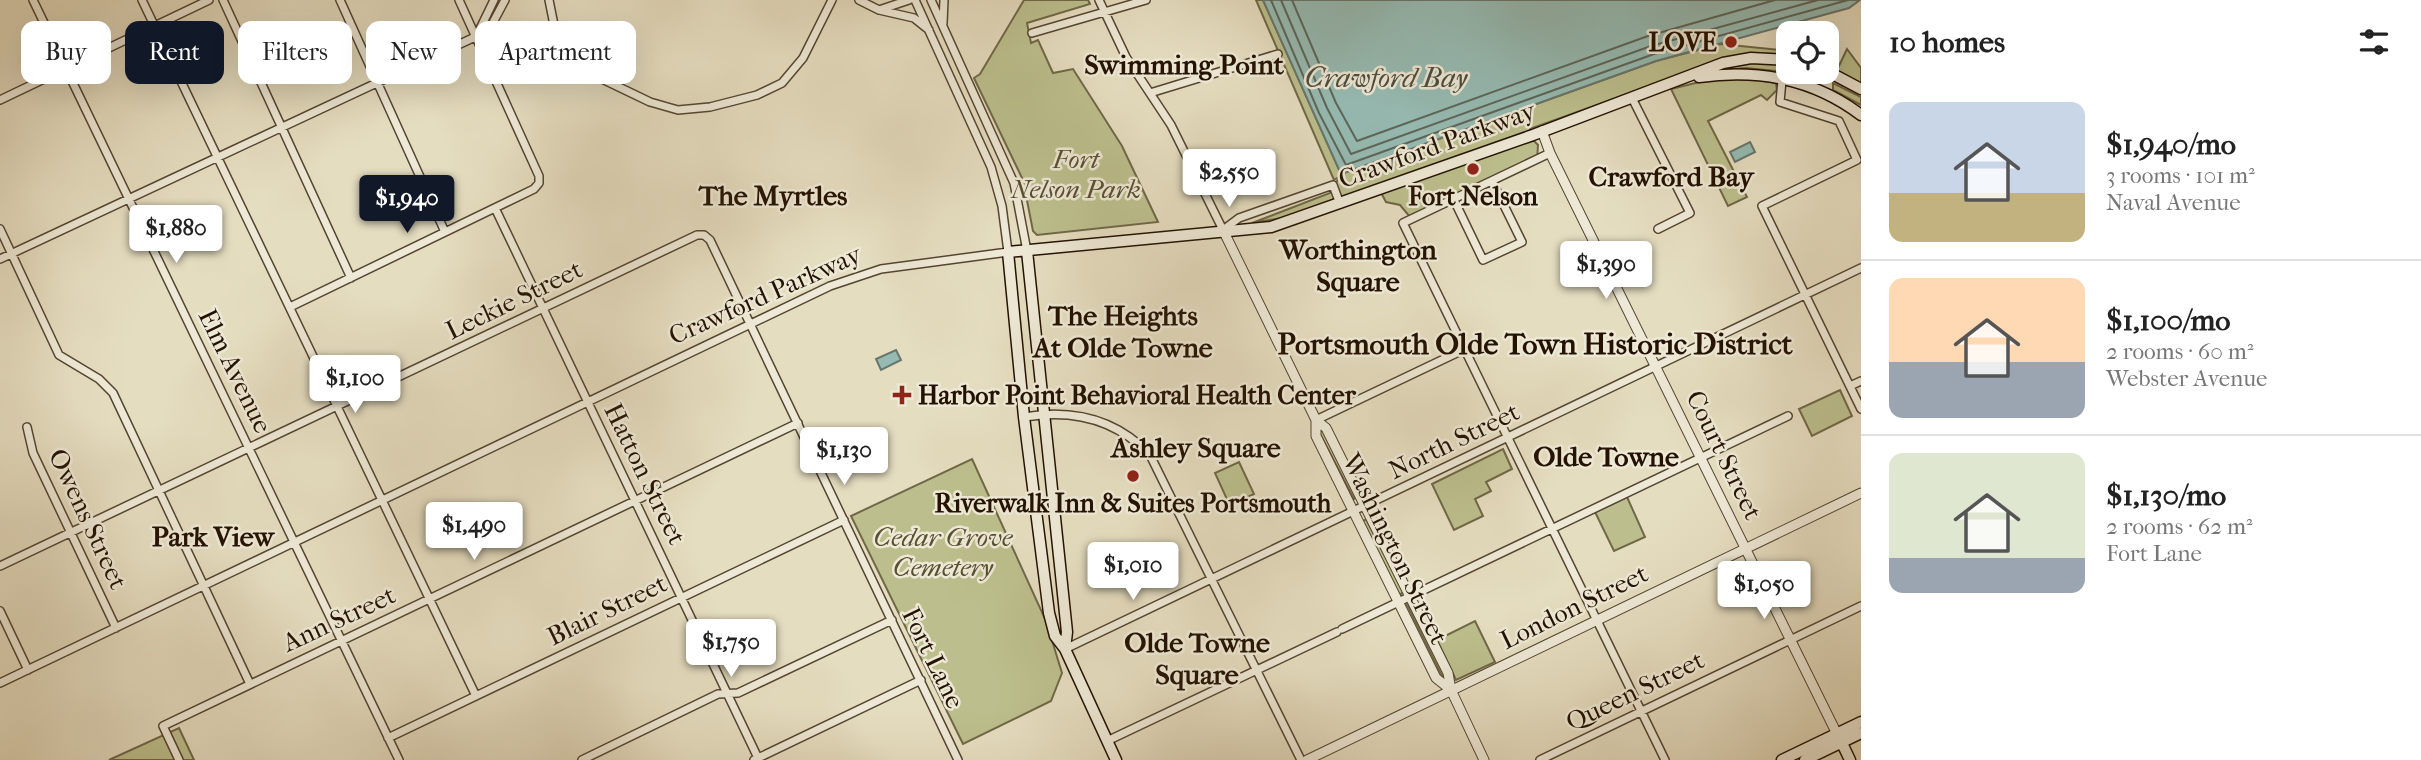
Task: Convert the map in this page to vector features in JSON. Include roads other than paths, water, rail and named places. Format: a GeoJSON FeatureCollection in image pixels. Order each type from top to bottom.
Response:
{"type":"FeatureCollection","features":[{"type":"Feature","properties":{"kind":"main road","name":"Crawford Parkway"},"geometry":{"type":"LineString","coordinates":[[1008,253],[1223,230],[1271,228],[1723,63],[1751,58],[1776,59]]}},
{"type":"Feature","properties":{"kind":"main road","name":"Crawford Parkway"},"geometry":{"type":"LineString","coordinates":[[1677,82],[1735,73],[1776,76]]}},
{"type":"Feature","properties":{"kind":"main road"},"geometry":{"type":"LineString","coordinates":[[1839,77],[1861,89]]}},
{"type":"Feature","properties":{"kind":"main road","name":"Crawford Parkway"},"geometry":{"type":"LineString","coordinates":[[1803,84],[1823,91],[1861,115]]}},
{"type":"Feature","properties":{"kind":"main road"},"geometry":{"type":"LineString","coordinates":[[1027,250],[1067,632],[1065,649]]}},
{"type":"Feature","properties":{"kind":"main road"},"geometry":{"type":"LineString","coordinates":[[1008,253],[1043,584],[1055,636],[1065,649],[1116,760]]}},
{"type":"Feature","properties":{"kind":"main road"},"geometry":{"type":"LineString","coordinates":[[1805,760],[1861,722]]}},
{"type":"Feature","properties":{"kind":"main road"},"geometry":{"type":"LineString","coordinates":[[1782,760],[1839,738],[1861,733]]}},
{"type":"Feature","properties":{"kind":"main road","name":"Court Street"},"geometry":{"type":"LineString","coordinates":[[1839,738],[1850,760]]}},
{"type":"Feature","properties":{"kind":"street","name":"Elm Avenue"},"geometry":{"type":"LineString","coordinates":[[33,0],[43,21]]}},
{"type":"Feature","properties":{"kind":"street"},"geometry":{"type":"LineString","coordinates":[[142,0],[152,21]]}},
{"type":"Feature","properties":{"kind":"street"},"geometry":{"type":"LineString","coordinates":[[165,21],[209,0]]}},
{"type":"Feature","properties":{"kind":"street"},"geometry":{"type":"LineString","coordinates":[[223,0],[351,278]]}},
{"type":"Feature","properties":{"kind":"street"},"geometry":{"type":"LineString","coordinates":[[340,0],[366,57]]}},
{"type":"Feature","properties":{"kind":"street"},"geometry":{"type":"LineString","coordinates":[[459,0],[475,37],[461,44]]}},
{"type":"Feature","properties":{"kind":"street"},"geometry":{"type":"LineString","coordinates":[[483,21],[494,0]]}},
{"type":"Feature","properties":{"kind":"street"},"geometry":{"type":"LineString","coordinates":[[494,21],[505,0]]}},
{"type":"Feature","properties":{"kind":"street"},"geometry":{"type":"LineString","coordinates":[[549,0],[558,45],[575,66],[649,102],[678,110],[710,107],[757,95],[782,83],[803,58],[832,0]]}},
{"type":"Feature","properties":{"kind":"street"},"geometry":{"type":"LineString","coordinates":[[859,0],[879,10],[914,18],[931,31]]}},
{"type":"Feature","properties":{"kind":"street"},"geometry":{"type":"LineString","coordinates":[[879,10],[909,0]]}},
{"type":"Feature","properties":{"kind":"street"},"geometry":{"type":"LineString","coordinates":[[915,0],[996,181],[1008,253]]}},
{"type":"Feature","properties":{"kind":"street"},"geometry":{"type":"LineString","coordinates":[[931,0],[1014,183],[1027,250]]}},
{"type":"Feature","properties":{"kind":"street"},"geometry":{"type":"LineString","coordinates":[[943,27],[944,0]]}},
{"type":"Feature","properties":{"kind":"street","name":"Washington Street"},"geometry":{"type":"LineString","coordinates":[[1099,0],[1126,57],[1171,125],[1316,420],[1326,428],[1366,506],[1448,673],[1451,690],[1484,760]]}},
{"type":"Feature","properties":{"kind":"street"},"geometry":{"type":"LineString","coordinates":[[1032,33],[1146,0]]}},
{"type":"Feature","properties":{"kind":"street"},"geometry":{"type":"LineString","coordinates":[[1150,93],[1278,54]]}},
{"type":"Feature","properties":{"kind":"street"},"geometry":{"type":"LineString","coordinates":[[0,100],[33,84]]}},
{"type":"Feature","properties":{"kind":"street","name":"Elm Avenue"},"geometry":{"type":"LineString","coordinates":[[74,84],[399,760]]}},
{"type":"Feature","properties":{"kind":"street"},"geometry":{"type":"LineString","coordinates":[[182,84],[477,696]]}},
{"type":"Feature","properties":{"kind":"street"},"geometry":{"type":"LineString","coordinates":[[0,259],[376,84]]}},
{"type":"Feature","properties":{"kind":"street"},"geometry":{"type":"LineString","coordinates":[[378,84],[446,232]]}},
{"type":"Feature","properties":{"kind":"street"},"geometry":{"type":"LineString","coordinates":[[290,307],[534,189],[540,183],[497,84]]}},
{"type":"Feature","properties":{"kind":"street"},"geometry":{"type":"LineString","coordinates":[[1781,84],[1780,102],[1839,121],[1857,160],[1762,206],[1861,409]]}},
{"type":"Feature","properties":{"kind":"street"},"geometry":{"type":"LineString","coordinates":[[1632,98],[1690,213],[1658,229]]}},
{"type":"Feature","properties":{"kind":"street","name":"Court Street"},"geometry":{"type":"LineString","coordinates":[[1542,131],[1550,153],[1655,368],[1839,738]]}},
{"type":"Feature","properties":{"kind":"street"},"geometry":{"type":"LineString","coordinates":[[1550,153],[1403,223],[1665,760]]}},
{"type":"Feature","properties":{"kind":"street"},"geometry":{"type":"LineString","coordinates":[[1454,200],[1483,260],[1521,242],[1492,181]]}},
{"type":"Feature","properties":{"kind":"street"},"geometry":{"type":"LineString","coordinates":[[1223,230],[1239,218],[1333,185],[1340,204]]}},
{"type":"Feature","properties":{"kind":"street","name":"Hatton Street"},"geometry":{"type":"LineString","coordinates":[[495,208],[756,759]]}},
{"type":"Feature","properties":{"kind":"street"},"geometry":{"type":"LineString","coordinates":[[0,229],[59,355],[99,379],[113,393],[250,684]]}},
{"type":"Feature","properties":{"kind":"street","name":"Leckie Street"},"geometry":{"type":"LineString","coordinates":[[0,566],[704,235]]}},
{"type":"Feature","properties":{"kind":"street","name":"Fort Lane"},"geometry":{"type":"LineString","coordinates":[[704,235],[710,240],[958,760]]}},
{"type":"Feature","properties":{"kind":"street","name":"Crawford Parkway"},"geometry":{"type":"LineString","coordinates":[[0,683],[830,286],[881,269],[1008,253]]}},
{"type":"Feature","properties":{"kind":"street","name":"North Street"},"geometry":{"type":"LineString","coordinates":[[1065,649],[1861,268]]}},
{"type":"Feature","properties":{"kind":"street"},"geometry":{"type":"LineString","coordinates":[[1316,420],[1465,349]]}},
{"type":"Feature","properties":{"kind":"street"},"geometry":{"type":"LineString","coordinates":[[1850,386],[1861,381]]}},
{"type":"Feature","properties":{"kind":"street"},"geometry":{"type":"LineString","coordinates":[[1024,417],[1043,414],[1101,421],[1135,440],[1156,463],[1301,760]]}},
{"type":"Feature","properties":{"kind":"street"},"geometry":{"type":"LineString","coordinates":[[1107,741],[1788,416]]}},
{"type":"Feature","properties":{"kind":"street","name":"Washington Street"},"geometry":{"type":"LineString","coordinates":[[1316,420],[1316,436],[1353,513],[1436,678],[1451,690]]}},
{"type":"Feature","properties":{"kind":"street","name":"Ann Street"},"geometry":{"type":"LineString","coordinates":[[180,760],[163,726],[798,423]]}},
{"type":"Feature","properties":{"kind":"street","name":"Owens Street"},"geometry":{"type":"LineString","coordinates":[[27,427],[33,453],[116,628]]}},
{"type":"Feature","properties":{"kind":"street","name":"London Street"},"geometry":{"type":"LineString","coordinates":[[1307,760],[1861,493]]}},
{"type":"Feature","properties":{"kind":"street","name":"Blair Street"},"geometry":{"type":"LineString","coordinates":[[388,738],[844,520]]}},
{"type":"Feature","properties":{"kind":"street","name":"Queen Street"},"geometry":{"type":"LineString","coordinates":[[1540,760],[1861,606]]}},
{"type":"Feature","properties":{"kind":"street"},"geometry":{"type":"LineString","coordinates":[[0,611],[28,670]]}},
{"type":"Feature","properties":{"kind":"street"},"geometry":{"type":"LineString","coordinates":[[582,760],[719,695],[738,693],[892,620]]}},
{"type":"Feature","properties":{"kind":"street"},"geometry":{"type":"LineString","coordinates":[[756,759],[921,680]]}},
{"type":"Feature","properties":{"kind":"water","name":"Crawford Bay"},"geometry":{"type":"Polygon","coordinates":[[[1263,0],[1860,0],[1849,8],[1802,21],[1776,21],[1776,28],[1656,61],[1341,174],[1263,0]]]}},
{"type":"Feature","properties":{"kind":"water"},"geometry":{"type":"Polygon","coordinates":[[[1750,142],[1755,152],[1735,162],[1730,152],[1750,142]]]}},
{"type":"Feature","properties":{"kind":"water"},"geometry":{"type":"Polygon","coordinates":[[[896,350],[901,360],[881,370],[876,359],[896,350]]]}},
{"type":"Feature","properties":{"kind":"place","name":"LOVE"},"geometry":{"type":"Point","coordinates":[1731,42]}},
{"type":"Feature","properties":{"kind":"place","name":"Fort Nelson"},"geometry":{"type":"Point","coordinates":[1473,169]}},
{"type":"Feature","properties":{"kind":"place","name":"Harbor Point Behavioral Health Center"},"geometry":{"type":"Point","coordinates":[902,395]}},
{"type":"Feature","properties":{"kind":"place","name":"Riverwalk Inn & Suites Portsmouth"},"geometry":{"type":"Point","coordinates":[1133,476]}},
{"type":"Feature","properties":{"kind":"district","name":"Swimming Point"},"geometry":{"type":"Point","coordinates":[1184,64]}},
{"type":"Feature","properties":{"kind":"district","name":"Crawford Bay"},"geometry":{"type":"Point","coordinates":[1671,176]}},
{"type":"Feature","properties":{"kind":"district","name":"The Myrtles"},"geometry":{"type":"Point","coordinates":[773,195]}},
{"type":"Feature","properties":{"kind":"district","name":"Worthington Square"},"geometry":{"type":"Point","coordinates":[1358,265]}},
{"type":"Feature","properties":{"kind":"district","name":"The Heights At Olde Towne"},"geometry":{"type":"Point","coordinates":[1123,331]}},
{"type":"Feature","properties":{"kind":"district","name":"Portsmouth Olde Town Historic District"},"geometry":{"type":"Point","coordinates":[1535,344]}},
{"type":"Feature","properties":{"kind":"district","name":"Ashley Square"},"geometry":{"type":"Point","coordinates":[1196,447]}},
{"type":"Feature","properties":{"kind":"district","name":"Olde Towne"},"geometry":{"type":"Point","coordinates":[1606,456]}},
{"type":"Feature","properties":{"kind":"district","name":"Park View"},"geometry":{"type":"Point","coordinates":[213,536]}},
{"type":"Feature","properties":{"kind":"district","name":"Olde Towne Square"},"geometry":{"type":"Point","coordinates":[1197,658]}},
{"type":"Feature","properties":{"kind":"park label","name":"Fort Nelson Park"},"geometry":{"type":"Point","coordinates":[1076,174]}},
{"type":"Feature","properties":{"kind":"park label","name":"Cedar Grove Cemetery"},"geometry":{"type":"Point","coordinates":[943,552]}}]}
